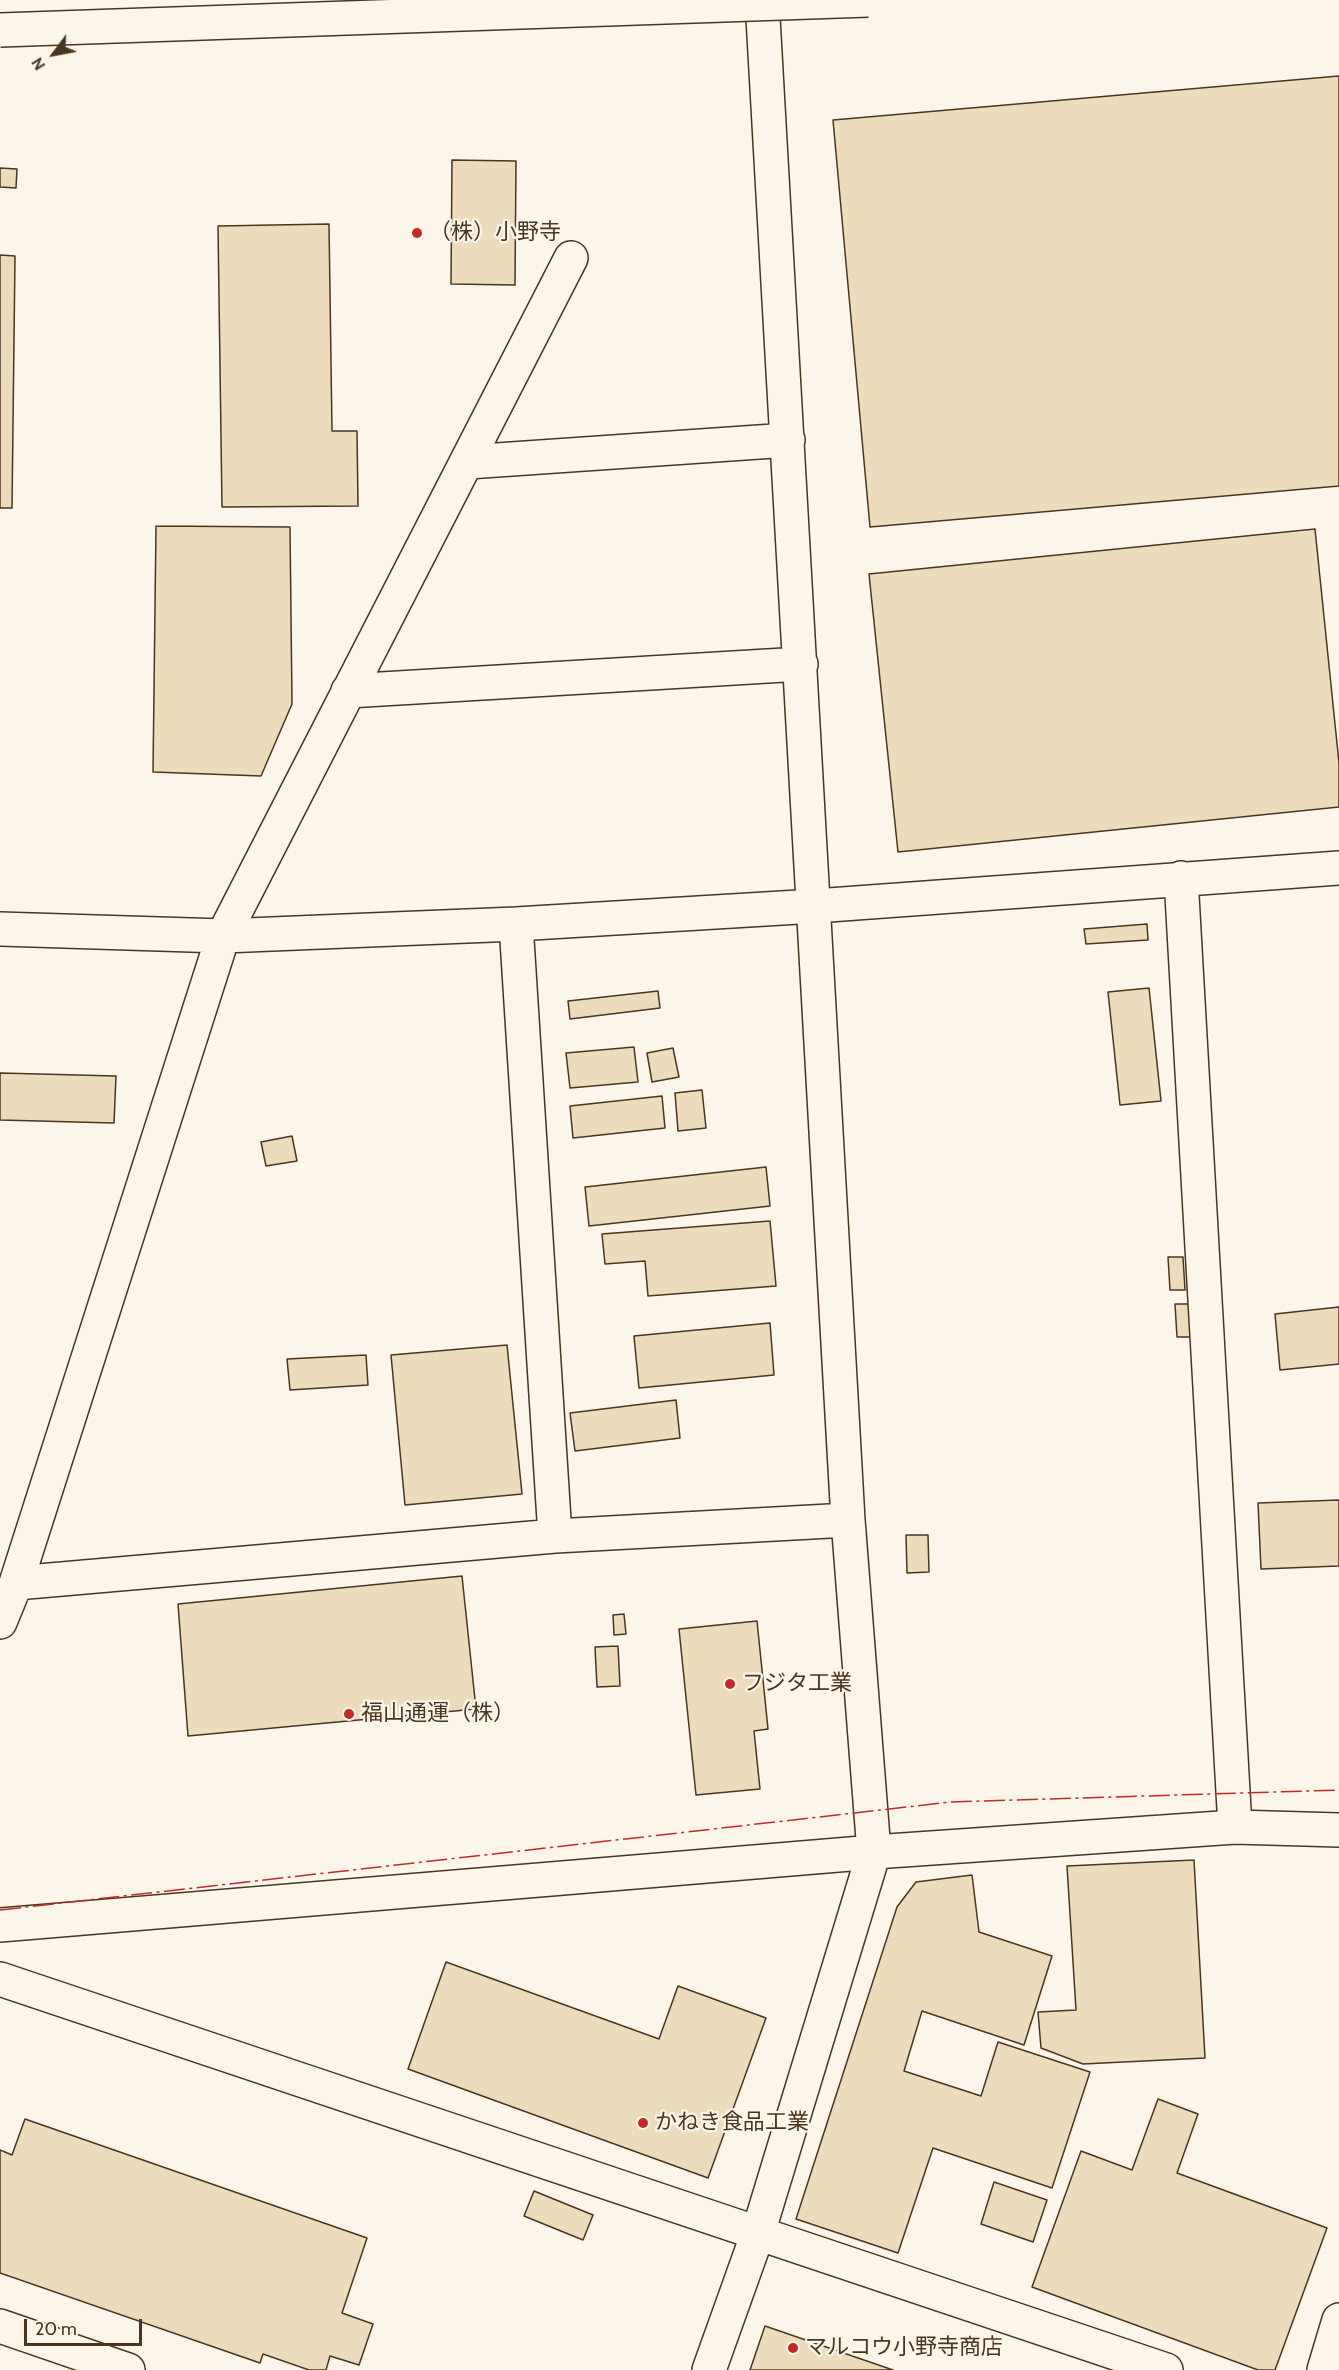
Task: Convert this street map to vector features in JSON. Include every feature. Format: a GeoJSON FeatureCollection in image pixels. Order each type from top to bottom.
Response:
{"type":"FeatureCollection","features":[{"type":"Feature","properties":{"kind":"main road"},"geometry":{"type":"LineString","coordinates":[[709,2370],[758,2233],[874,1852],[848,1520],[762,0]]}},
{"type":"Feature","properties":{"kind":"main road"},"geometry":{"type":"LineString","coordinates":[[0,30],[868,0]]}},
{"type":"Feature","properties":{"kind":"main road"},"geometry":{"type":"LineString","coordinates":[[0,1622],[16,1583],[223,936],[571,258]]}},
{"type":"Feature","properties":{"kind":"main road"},"geometry":{"type":"LineString","coordinates":[[468,462],[788,440]]}},
{"type":"Feature","properties":{"kind":"main road"},"geometry":{"type":"LineString","coordinates":[[348,691],[801,664]]}},
{"type":"Feature","properties":{"kind":"main road"},"geometry":{"type":"LineString","coordinates":[[0,929],[223,936],[516,924],[814,906],[1339,868]]}},
{"type":"Feature","properties":{"kind":"main road"},"geometry":{"type":"LineString","coordinates":[[1181,878],[1235,1827]]}},
{"type":"Feature","properties":{"kind":"main road"},"geometry":{"type":"LineString","coordinates":[[516,924],[555,1536]]}},
{"type":"Feature","properties":{"kind":"main road"},"geometry":{"type":"LineString","coordinates":[[16,1583],[555,1536],[848,1520]]}},
{"type":"Feature","properties":{"kind":"main road"},"geometry":{"type":"LineString","coordinates":[[0,1925],[874,1852],[1235,1827],[1339,1830]]}},
{"type":"Feature","properties":{"kind":"main road"},"geometry":{"type":"LineString","coordinates":[[0,1979],[1166,2370]]}},
{"type":"Feature","properties":{"kind":"main road"},"geometry":{"type":"LineString","coordinates":[[1324,2370],[1339,2320]]}},
{"type":"Feature","properties":{"kind":"main road"},"geometry":{"type":"LineString","coordinates":[[0,2326],[128,2370]]}},
{"type":"Feature","properties":{"kind":"building"},"geometry":{"type":"Polygon","coordinates":[[[1339,76],[1339,486],[870,527],[833,120],[1339,76]]]}},
{"type":"Feature","properties":{"kind":"building"},"geometry":{"type":"Polygon","coordinates":[[[452,160],[516,161],[515,285],[451,284],[452,160]]]}},
{"type":"Feature","properties":{"kind":"building"},"geometry":{"type":"Polygon","coordinates":[[[0,168],[17,169],[16,188],[0,187],[0,168]]]}},
{"type":"Feature","properties":{"kind":"building"},"geometry":{"type":"Polygon","coordinates":[[[329,224],[332,431],[357,431],[358,506],[222,507],[218,226],[329,224]]]}},
{"type":"Feature","properties":{"kind":"building"},"geometry":{"type":"Polygon","coordinates":[[[0,255],[15,256],[12,508],[0,508],[0,255]]]}},
{"type":"Feature","properties":{"kind":"building"},"geometry":{"type":"Polygon","coordinates":[[[156,526],[290,527],[292,704],[261,776],[153,772],[156,526]]]}},
{"type":"Feature","properties":{"kind":"building"},"geometry":{"type":"Polygon","coordinates":[[[1315,529],[1339,763],[1339,807],[898,852],[869,574],[1315,529]]]}},
{"type":"Feature","properties":{"kind":"building"},"geometry":{"type":"Polygon","coordinates":[[[1147,924],[1148,940],[1086,944],[1084,929],[1147,924]]]}},
{"type":"Feature","properties":{"kind":"building"},"geometry":{"type":"Polygon","coordinates":[[[1149,988],[1161,1101],[1120,1105],[1108,992],[1149,988]]]}},
{"type":"Feature","properties":{"kind":"building"},"geometry":{"type":"Polygon","coordinates":[[[658,991],[660,1008],[570,1019],[568,1001],[658,991]]]}},
{"type":"Feature","properties":{"kind":"building"},"geometry":{"type":"Polygon","coordinates":[[[634,1047],[638,1082],[570,1088],[566,1053],[634,1047]]]}},
{"type":"Feature","properties":{"kind":"building"},"geometry":{"type":"Polygon","coordinates":[[[673,1048],[679,1077],[652,1082],[647,1053],[673,1048]]]}},
{"type":"Feature","properties":{"kind":"building"},"geometry":{"type":"Polygon","coordinates":[[[0,1073],[116,1076],[114,1123],[0,1120],[0,1073]]]}},
{"type":"Feature","properties":{"kind":"building"},"geometry":{"type":"Polygon","coordinates":[[[702,1090],[706,1128],[678,1131],[675,1093],[702,1090]]]}},
{"type":"Feature","properties":{"kind":"building"},"geometry":{"type":"Polygon","coordinates":[[[662,1096],[665,1128],[573,1138],[570,1106],[662,1096]]]}},
{"type":"Feature","properties":{"kind":"building"},"geometry":{"type":"Polygon","coordinates":[[[292,1136],[297,1161],[266,1166],[261,1142],[292,1136]]]}},
{"type":"Feature","properties":{"kind":"building"},"geometry":{"type":"Polygon","coordinates":[[[766,1167],[770,1206],[589,1226],[585,1187],[766,1167]]]}},
{"type":"Feature","properties":{"kind":"building"},"geometry":{"type":"Polygon","coordinates":[[[770,1221],[776,1286],[648,1296],[645,1261],[605,1264],[602,1234],[770,1221]]]}},
{"type":"Feature","properties":{"kind":"building"},"geometry":{"type":"Polygon","coordinates":[[[1168,1257],[1183,1257],[1185,1290],[1170,1290],[1168,1257]]]}},
{"type":"Feature","properties":{"kind":"building"},"geometry":{"type":"Polygon","coordinates":[[[1175,1304],[1190,1304],[1192,1337],[1177,1337],[1175,1304]]]}},
{"type":"Feature","properties":{"kind":"building"},"geometry":{"type":"Polygon","coordinates":[[[1339,1307],[1339,1364],[1280,1370],[1275,1314],[1339,1307]]]}},
{"type":"Feature","properties":{"kind":"building"},"geometry":{"type":"Polygon","coordinates":[[[770,1323],[774,1375],[639,1388],[634,1336],[770,1323]]]}},
{"type":"Feature","properties":{"kind":"building"},"geometry":{"type":"Polygon","coordinates":[[[507,1345],[522,1494],[405,1505],[391,1355],[507,1345]]]}},
{"type":"Feature","properties":{"kind":"building"},"geometry":{"type":"Polygon","coordinates":[[[366,1355],[368,1385],[290,1390],[287,1359],[366,1355]]]}},
{"type":"Feature","properties":{"kind":"building"},"geometry":{"type":"Polygon","coordinates":[[[676,1400],[680,1438],[575,1451],[570,1413],[676,1400]]]}},
{"type":"Feature","properties":{"kind":"building"},"geometry":{"type":"Polygon","coordinates":[[[1339,1500],[1339,1566],[1261,1569],[1258,1503],[1339,1500]]]}},
{"type":"Feature","properties":{"kind":"building"},"geometry":{"type":"Polygon","coordinates":[[[906,1535],[928,1535],[929,1572],[907,1573],[906,1535]]]}},
{"type":"Feature","properties":{"kind":"building"},"geometry":{"type":"Polygon","coordinates":[[[462,1576],[476,1709],[188,1736],[178,1604],[462,1576]]]}},
{"type":"Feature","properties":{"kind":"building"},"geometry":{"type":"Polygon","coordinates":[[[624,1614],[626,1634],[614,1635],[613,1615],[624,1614]]]}},
{"type":"Feature","properties":{"kind":"building"},"geometry":{"type":"Polygon","coordinates":[[[757,1621],[768,1729],[754,1731],[760,1789],[696,1795],[679,1629],[757,1621]]]}},
{"type":"Feature","properties":{"kind":"building"},"geometry":{"type":"Polygon","coordinates":[[[618,1646],[620,1686],[597,1687],[595,1647],[618,1646]]]}},
{"type":"Feature","properties":{"kind":"building"},"geometry":{"type":"Polygon","coordinates":[[[1194,1860],[1205,2058],[1083,2064],[1041,2048],[1038,2012],[1076,2010],[1067,1866],[1194,1860]]]}},
{"type":"Feature","properties":{"kind":"building"},"geometry":{"type":"Polygon","coordinates":[[[972,1875],[979,1932],[1052,1956],[1024,2045],[922,2011],[904,2071],[981,2096],[998,2042],[1090,2072],[1052,2188],[933,2148],[898,2253],[796,2219],[897,1907],[916,1882],[972,1875]]]}},
{"type":"Feature","properties":{"kind":"building","name":"かねき食品工業"},"geometry":{"type":"Polygon","coordinates":[[[446,1962],[659,2039],[678,1986],[766,2018],[708,2178],[408,2069],[446,1962]]]}},
{"type":"Feature","properties":{"kind":"building"},"geometry":{"type":"Polygon","coordinates":[[[1158,2099],[1198,2114],[1177,2173],[1327,2228],[1275,2370],[1258,2370],[1032,2287],[1081,2151],[1132,2170],[1158,2099]]]}},
{"type":"Feature","properties":{"kind":"building"},"geometry":{"type":"Polygon","coordinates":[[[25,2119],[367,2238],[342,2313],[373,2324],[359,2365],[330,2356],[326,2370],[309,2370],[263,2354],[260,2363],[0,2273],[0,2150],[12,2155],[25,2119]]]}},
{"type":"Feature","properties":{"kind":"building"},"geometry":{"type":"Polygon","coordinates":[[[994,2182],[1047,2200],[1033,2242],[981,2224],[994,2182]]]}},
{"type":"Feature","properties":{"kind":"building"},"geometry":{"type":"Polygon","coordinates":[[[534,2191],[593,2215],[583,2240],[524,2216],[534,2191]]]}},
{"type":"Feature","properties":{"kind":"building","name":"マルコウ小野寺商店"},"geometry":{"type":"Polygon","coordinates":[[[765,2326],[893,2370],[750,2370],[765,2326]]]}},
{"type":"Feature","properties":{"kind":"power"},"geometry":{"type":"LineString","coordinates":[[0,1910],[951,1802],[1339,1790]]}},
{"type":"Feature","properties":{"kind":"place","name":"（株）小野寺"},"geometry":{"type":"Point","coordinates":[417,233]}},
{"type":"Feature","properties":{"kind":"place","name":"フジタ工業"},"geometry":{"type":"Point","coordinates":[730,1684]}},
{"type":"Feature","properties":{"kind":"place","name":"福山通運（株）"},"geometry":{"type":"Point","coordinates":[349,1714]}},
{"type":"Feature","properties":{"kind":"place","name":"かねき食品工業"},"geometry":{"type":"Point","coordinates":[643,2123]}},
{"type":"Feature","properties":{"kind":"place","name":"マルコウ小野寺商店"},"geometry":{"type":"Point","coordinates":[793,2348]}}]}
